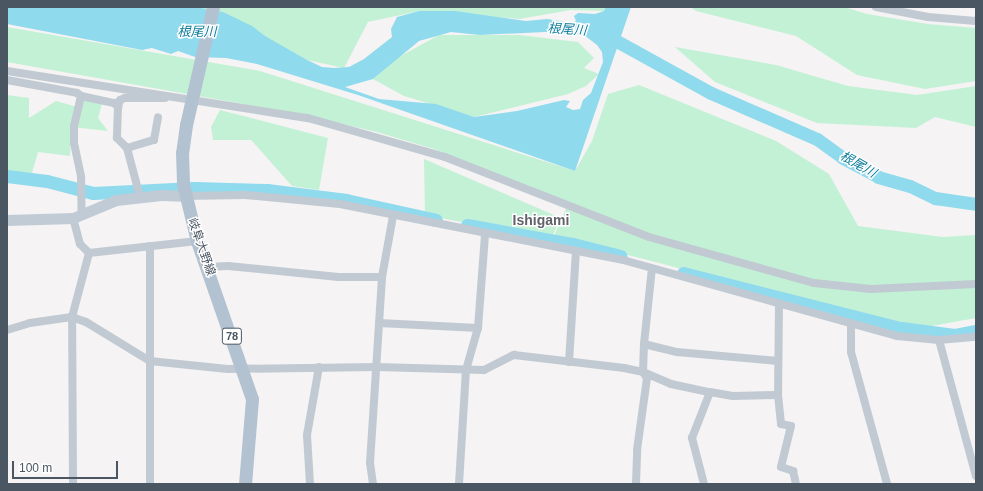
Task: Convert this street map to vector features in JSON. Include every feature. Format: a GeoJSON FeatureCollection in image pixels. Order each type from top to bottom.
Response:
{"type":"FeatureCollection","features":[{"type":"Feature","properties":{"kind":"main road","name":"岐阜大野線"},"geometry":{"type":"LineString","coordinates":[[213,7],[182,153],[184,191],[197,240],[243,368],[252,399],[244,484]]}},
{"type":"Feature","properties":{"kind":"main road"},"geometry":{"type":"LineString","coordinates":[[7,220],[78,217],[116,200],[139,192],[184,191]]}},
{"type":"Feature","properties":{"kind":"street"},"geometry":{"type":"LineString","coordinates":[[876,7],[928,17],[976,21]]}},
{"type":"Feature","properties":{"kind":"street"},"geometry":{"type":"LineString","coordinates":[[7,71],[80,84],[169,96],[193,96],[308,118],[385,138],[445,157],[649,237],[791,278],[871,289],[976,284]]}},
{"type":"Feature","properties":{"kind":"street"},"geometry":{"type":"LineString","coordinates":[[7,80],[77,92],[81,96],[114,103],[118,107]]}},
{"type":"Feature","properties":{"kind":"street"},"geometry":{"type":"LineString","coordinates":[[81,96],[74,126],[74,143],[81,177],[78,217],[80,244],[89,253]]}},
{"type":"Feature","properties":{"kind":"street"},"geometry":{"type":"LineString","coordinates":[[139,192],[127,148],[117,138],[118,107],[120,100],[125,98],[161,100],[169,96]]}},
{"type":"Feature","properties":{"kind":"street"},"geometry":{"type":"LineString","coordinates":[[127,148],[154,140],[158,118]]}},
{"type":"Feature","properties":{"kind":"street"},"geometry":{"type":"LineString","coordinates":[[184,191],[340,204],[393,216],[576,251],[652,268],[897,336],[939,340],[976,337]]}},
{"type":"Feature","properties":{"kind":"street"},"geometry":{"type":"LineString","coordinates":[[373,484],[370,463],[382,277],[393,216]]}},
{"type":"Feature","properties":{"kind":"street"},"geometry":{"type":"LineString","coordinates":[[459,484],[466,370],[478,328],[485,234]]}},
{"type":"Feature","properties":{"kind":"street"},"geometry":{"type":"LineString","coordinates":[[89,253],[197,240]]}},
{"type":"Feature","properties":{"kind":"street"},"geometry":{"type":"LineString","coordinates":[[150,246],[150,484]]}},
{"type":"Feature","properties":{"kind":"street"},"geometry":{"type":"LineString","coordinates":[[569,362],[576,251]]}},
{"type":"Feature","properties":{"kind":"street"},"geometry":{"type":"LineString","coordinates":[[73,484],[72,317],[89,253]]}},
{"type":"Feature","properties":{"kind":"street"},"geometry":{"type":"LineString","coordinates":[[208,268],[228,266],[338,277],[382,277]]}},
{"type":"Feature","properties":{"kind":"street"},"geometry":{"type":"LineString","coordinates":[[636,484],[637,450],[647,378],[643,372],[644,344],[652,268]]}},
{"type":"Feature","properties":{"kind":"street"},"geometry":{"type":"LineString","coordinates":[[779,304],[778,395],[781,424],[791,426],[781,467],[793,471],[796,484]]}},
{"type":"Feature","properties":{"kind":"street"},"geometry":{"type":"LineString","coordinates":[[7,330],[30,323],[72,317],[86,322],[150,362],[243,368],[377,367],[484,370],[514,355],[643,372],[672,384],[734,396],[778,395]]}},
{"type":"Feature","properties":{"kind":"street"},"geometry":{"type":"LineString","coordinates":[[379,323],[478,328]]}},
{"type":"Feature","properties":{"kind":"street"},"geometry":{"type":"LineString","coordinates":[[851,324],[851,352],[887,484]]}},
{"type":"Feature","properties":{"kind":"street"},"geometry":{"type":"LineString","coordinates":[[939,340],[976,476]]}},
{"type":"Feature","properties":{"kind":"street"},"geometry":{"type":"LineString","coordinates":[[644,344],[677,352],[778,361]]}},
{"type":"Feature","properties":{"kind":"street"},"geometry":{"type":"LineString","coordinates":[[310,484],[308,435],[319,367]]}},
{"type":"Feature","properties":{"kind":"street"},"geometry":{"type":"LineString","coordinates":[[704,484],[692,438],[710,392]]}},
{"type":"Feature","properties":{"kind":"green space"},"geometry":{"type":"Polygon","coordinates":[[[192,7],[607,7],[604,11],[571,10],[519,19],[419,11],[368,22],[344,68],[307,60],[192,7]]]}},
{"type":"Feature","properties":{"kind":"green space"},"geometry":{"type":"Polygon","coordinates":[[[690,7],[844,7],[867,14],[928,24],[976,28],[976,81],[925,89],[857,75],[796,36],[696,11],[690,7]]]}},
{"type":"Feature","properties":{"kind":"green space"},"geometry":{"type":"Polygon","coordinates":[[[7,27],[260,71],[575,171],[592,141],[608,94],[639,85],[776,141],[829,174],[858,226],[943,237],[976,235],[976,318],[915,329],[781,297],[667,265],[554,236],[569,202],[434,149],[377,132],[299,114],[7,62],[7,27]]]}},
{"type":"Feature","properties":{"kind":"green space"},"geometry":{"type":"Polygon","coordinates":[[[439,35],[519,35],[578,42],[594,58],[584,68],[599,74],[586,86],[568,94],[474,117],[404,96],[373,79],[399,57],[439,35]]]}},
{"type":"Feature","properties":{"kind":"green space"},"geometry":{"type":"Polygon","coordinates":[[[675,47],[776,65],[848,86],[917,95],[976,86],[976,127],[935,117],[916,128],[817,123],[715,82],[675,47]]]}},
{"type":"Feature","properties":{"kind":"green space"},"geometry":{"type":"Polygon","coordinates":[[[7,95],[29,98],[29,118],[56,101],[81,108],[84,99],[102,104],[98,118],[108,131],[72,127],[70,156],[38,152],[32,173],[7,171],[7,95]]]}},
{"type":"Feature","properties":{"kind":"green space"},"geometry":{"type":"Polygon","coordinates":[[[220,110],[328,138],[319,190],[292,186],[251,140],[213,140],[211,127],[220,110]]]}},
{"type":"Feature","properties":{"kind":"green space"},"geometry":{"type":"Polygon","coordinates":[[[424,159],[561,218],[551,239],[425,215],[424,159]]]}},
{"type":"Feature","properties":{"kind":"water"},"geometry":{"type":"Polygon","coordinates":[[[7,7],[195,7],[223,12],[252,26],[265,36],[307,60],[322,67],[334,68],[349,67],[364,59],[392,37],[391,29],[397,17],[419,11],[455,11],[526,21],[547,19],[573,23],[576,21],[574,16],[578,13],[595,14],[604,11],[606,7],[631,7],[575,171],[358,95],[257,64],[226,58],[195,57],[178,51],[171,54],[152,48],[142,50],[7,24],[7,7]],[[451,32],[419,41],[373,79],[345,87],[379,99],[436,104],[474,117],[517,111],[564,100],[570,101],[566,107],[573,110],[580,109],[583,100],[591,93],[603,62],[602,52],[597,45],[584,35],[545,32],[480,35],[451,32]]]}},
{"type":"Feature","properties":{"kind":"waterway","name":"根尾川"},"geometry":{"type":"LineString","coordinates":[[604,34],[711,93],[817,139],[843,158],[878,177],[910,186],[935,198],[976,204]]}},
{"type":"Feature","properties":{"kind":"waterway"},"geometry":{"type":"LineString","coordinates":[[7,176],[47,181],[93,193],[194,188],[267,190],[346,200],[436,220]]}},
{"type":"Feature","properties":{"kind":"waterway"},"geometry":{"type":"LineString","coordinates":[[467,225],[573,244],[620,256]]}},
{"type":"Feature","properties":{"kind":"waterway"},"geometry":{"type":"LineString","coordinates":[[683,273],[901,328],[955,335],[976,331]]}},
{"type":"Feature","properties":{"kind":"district","name":"Ishigami"},"geometry":{"type":"Point","coordinates":[541,220]}}]}
